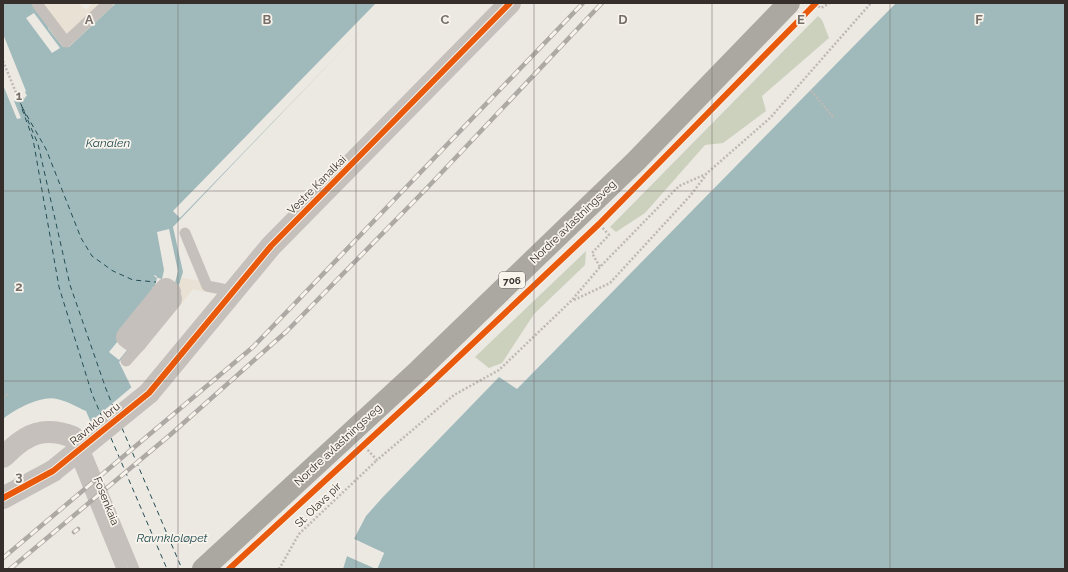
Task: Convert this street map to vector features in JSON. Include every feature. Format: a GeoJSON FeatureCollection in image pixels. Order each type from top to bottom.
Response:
{"type":"FeatureCollection","features":[{"type":"Feature","properties":{"kind":"highway","name":"Nordre avlastningsveg"},"geometry":{"type":"LineString","coordinates":[[203,569],[418,370],[636,161],[789,3]]}},
{"type":"Feature","properties":{"kind":"street","name":"Vestre Kanalkai"},"geometry":{"type":"LineString","coordinates":[[149,393],[232,291],[271,246],[510,3]]}},
{"type":"Feature","properties":{"kind":"street","name":"Ravnklo bru"},"geometry":{"type":"LineString","coordinates":[[3,498],[53,471],[149,393]]}},
{"type":"Feature","properties":{"kind":"street"},"geometry":{"type":"LineString","coordinates":[[3,456],[25,438],[37,434],[50,432],[62,433],[73,438]]}},
{"type":"Feature","properties":{"kind":"lane"},"geometry":{"type":"LineString","coordinates":[[37,3],[66,42],[108,3]]}},
{"type":"Feature","properties":{"kind":"lane"},"geometry":{"type":"LineString","coordinates":[[185,233],[207,286],[232,291]]}},
{"type":"Feature","properties":{"kind":"lane"},"geometry":{"type":"LineString","coordinates":[[126,361],[170,298]]}},
{"type":"Feature","properties":{"kind":"lane","name":"Fosenkaia"},"geometry":{"type":"LineString","coordinates":[[73,438],[76,456],[122,569]]}},
{"type":"Feature","properties":{"kind":"lane","name":"Fosenkaia"},"geometry":{"type":"LineString","coordinates":[[73,438],[83,446],[134,569]]}},
{"type":"Feature","properties":{"kind":"path"},"geometry":{"type":"LineString","coordinates":[[810,9],[816,3],[821,8],[830,3]]}},
{"type":"Feature","properties":{"kind":"path"},"geometry":{"type":"LineString","coordinates":[[571,301],[610,283],[690,196],[706,174],[770,118],[872,3]]}},
{"type":"Feature","properties":{"kind":"path"},"geometry":{"type":"LineString","coordinates":[[3,60],[17,95]]}},
{"type":"Feature","properties":{"kind":"path"},"geometry":{"type":"LineString","coordinates":[[811,91],[834,118]]}},
{"type":"Feature","properties":{"kind":"path"},"geometry":{"type":"LineString","coordinates":[[571,301],[600,267],[679,186],[706,174]]}},
{"type":"Feature","properties":{"kind":"path"},"geometry":{"type":"LineString","coordinates":[[593,230],[604,218]]}},
{"type":"Feature","properties":{"kind":"path"},"geometry":{"type":"LineString","coordinates":[[599,224],[608,235],[592,253],[600,267]]}},
{"type":"Feature","properties":{"kind":"path"},"geometry":{"type":"LineString","coordinates":[[3,398],[10,393]]}},
{"type":"Feature","properties":{"kind":"path"},"geometry":{"type":"LineString","coordinates":[[358,451],[369,440]]}},
{"type":"Feature","properties":{"kind":"path"},"geometry":{"type":"LineString","coordinates":[[364,446],[377,460]]}},
{"type":"Feature","properties":{"kind":"green space"},"geometry":{"type":"Polygon","coordinates":[[[818,16],[822,20],[829,38],[762,96],[766,111],[723,143],[705,145],[645,213],[616,232],[610,227],[818,16]]]}},
{"type":"Feature","properties":{"kind":"green space"},"geometry":{"type":"Polygon","coordinates":[[[586,251],[585,265],[534,314],[502,363],[489,368],[475,357],[586,251]]]}},
{"type":"Feature","properties":{"kind":"shaded area"},"geometry":{"type":"Polygon","coordinates":[[[31,3],[79,3],[86,10],[93,3],[116,3],[69,47],[63,47],[31,3]]]}},
{"type":"Feature","properties":{"kind":"shaded area"},"geometry":{"type":"Polygon","coordinates":[[[182,278],[222,284],[214,294],[193,289],[177,309],[165,299],[182,278]]]}},
{"type":"Feature","properties":{"kind":"water","name":"Kanalen"},"geometry":{"type":"Polygon","coordinates":[[[3,3],[31,3],[63,47],[69,47],[116,3],[387,3],[173,227],[183,272],[174,301],[119,362],[220,569],[153,569],[86,411],[64,401],[51,398],[29,404],[14,411],[3,419],[3,3]]]}},
{"type":"Feature","properties":{"kind":"water"},"geometry":{"type":"Polygon","coordinates":[[[896,3],[1065,3],[1065,569],[377,569],[384,553],[354,539],[366,516],[382,498],[499,377],[517,389],[896,3]]]}},
{"type":"Feature","properties":{"kind":"water"},"geometry":{"type":"Polygon","coordinates":[[[347,556],[376,569],[343,569],[347,556]]]}},
{"type":"Feature","properties":{"kind":"pier"},"geometry":{"type":"Polygon","coordinates":[[[376,3],[388,3],[180,218],[173,211],[376,3]]]}},
{"type":"Feature","properties":{"kind":"pier"},"geometry":{"type":"Polygon","coordinates":[[[34,13],[60,48],[52,53],[26,18],[34,13]]]}},
{"type":"Feature","properties":{"kind":"pier"},"geometry":{"type":"Polygon","coordinates":[[[3,34],[27,96],[25,99],[23,97],[14,101],[21,118],[17,119],[3,85],[3,34]]]}},
{"type":"Feature","properties":{"kind":"pier"},"geometry":{"type":"Polygon","coordinates":[[[169,229],[178,271],[171,299],[152,288],[155,286],[157,278],[154,276],[155,275],[162,279],[164,270],[157,232],[169,229]]]}},
{"type":"Feature","properties":{"kind":"pier"},"geometry":{"type":"Polygon","coordinates":[[[131,325],[141,333],[119,360],[109,352],[131,325]]]}},
{"type":"Feature","properties":{"kind":"pier","name":"Ravnkloløpet"},"geometry":{"type":"Polygon","coordinates":[[[133,386],[222,569],[150,569],[89,423],[133,386]]]}},
{"type":"Feature","properties":{"kind":"pier"},"geometry":{"type":"Polygon","coordinates":[[[354,539],[384,553],[377,569],[347,556],[348,554],[376,567],[381,554],[353,541],[354,539]]]}},
{"type":"Feature","properties":{"kind":"ferry route"},"geometry":{"type":"LineString","coordinates":[[17,95],[38,144],[70,285],[114,409]]}},
{"type":"Feature","properties":{"kind":"ferry route"},"geometry":{"type":"LineString","coordinates":[[22,107],[46,149],[81,238],[92,256],[113,271],[133,280],[156,282]]}},
{"type":"Feature","properties":{"kind":"ferry route"},"geometry":{"type":"LineString","coordinates":[[22,109],[33,139],[59,287],[92,394],[102,417]]}},
{"type":"Feature","properties":{"kind":"ferry route"},"geometry":{"type":"LineString","coordinates":[[122,428],[182,569]]}},
{"type":"Feature","properties":{"kind":"ferry route"},"geometry":{"type":"LineString","coordinates":[[111,438],[167,569]]}},
{"type":"Feature","properties":{"kind":"railway"},"geometry":{"type":"LineString","coordinates":[[3,558],[253,347],[583,3]]}},
{"type":"Feature","properties":{"kind":"railway"},"geometry":{"type":"LineString","coordinates":[[10,569],[170,435],[287,331],[427,188],[602,3]]}},
{"type":"Feature","properties":{"kind":"railway"},"geometry":{"type":"LineString","coordinates":[[74,532],[78,529]]}},
{"type":"Feature","properties":{"kind":"cycle path"},"geometry":{"type":"LineString","coordinates":[[3,498],[53,471],[149,393],[271,246],[510,3]]}},
{"type":"Feature","properties":{"kind":"cycle path","name":"St. Olavs pir"},"geometry":{"type":"LineString","coordinates":[[229,569],[430,384],[599,224],[816,3]]}}]}
